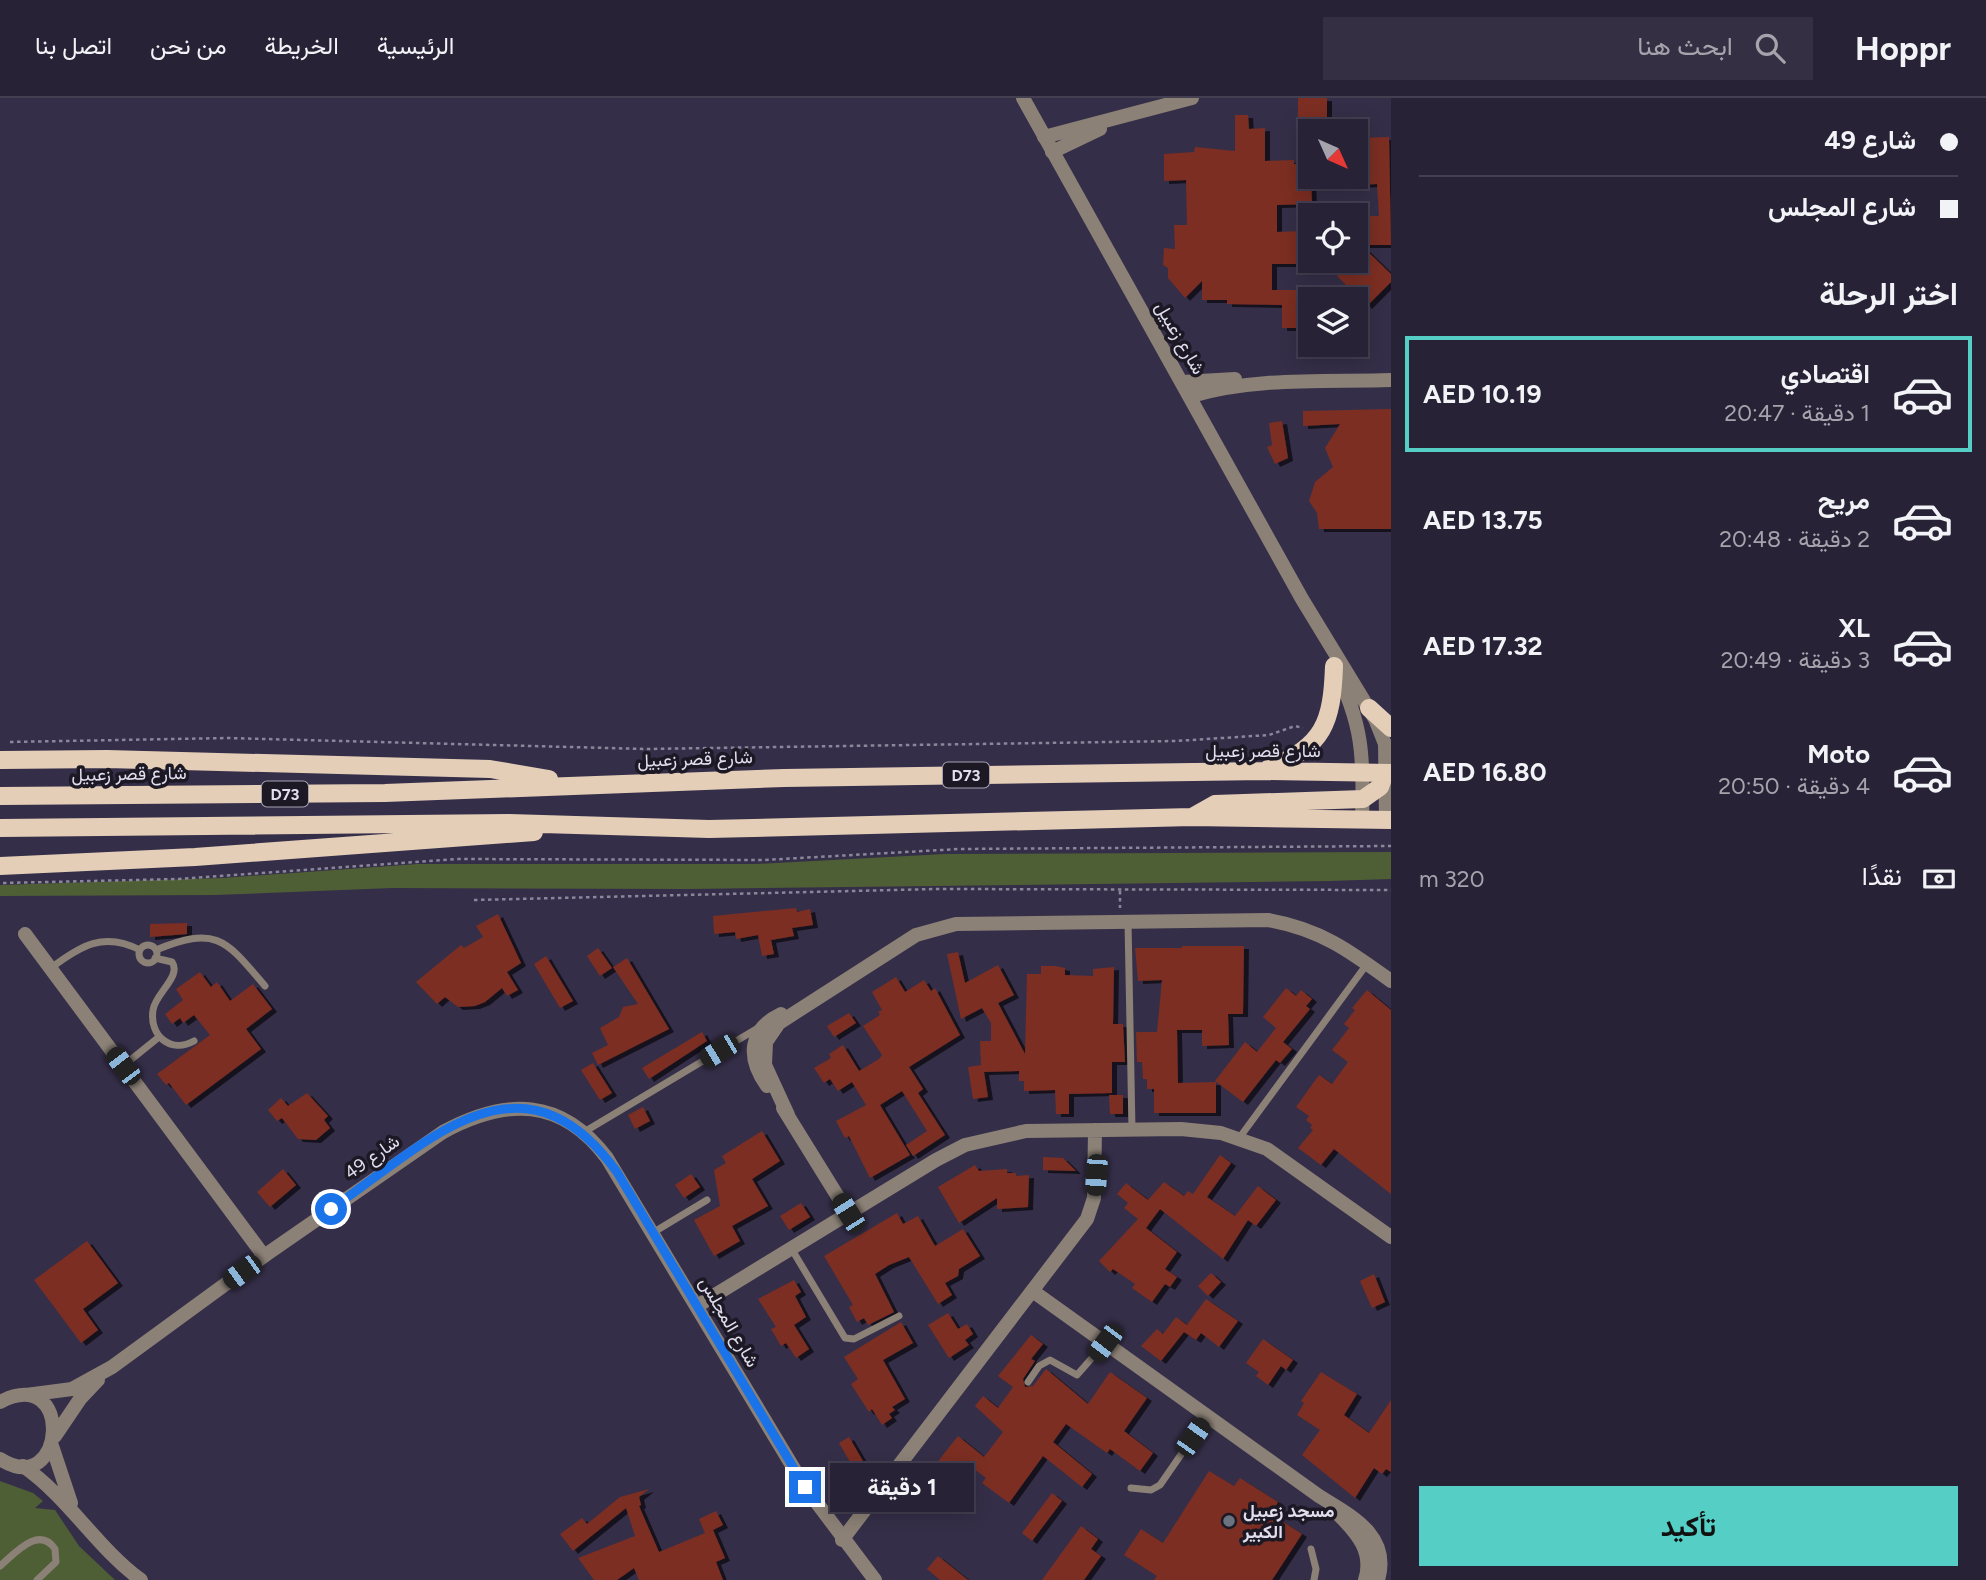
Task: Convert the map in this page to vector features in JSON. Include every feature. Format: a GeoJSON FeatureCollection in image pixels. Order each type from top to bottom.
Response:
{"type":"FeatureCollection","features":[{"type":"Feature","properties":{"kind":"main road"},"geometry":{"type":"LineString","coordinates":[[1264,771],[1299,755],[1324,728],[1333,699],[1334,666]]}},
{"type":"Feature","properties":{"kind":"main road"},"geometry":{"type":"LineString","coordinates":[[1369,708],[1388,736]]}},
{"type":"Feature","properties":{"kind":"main road"},"geometry":{"type":"LineString","coordinates":[[0,760],[107,758],[490,769],[569,785]]}},
{"type":"Feature","properties":{"kind":"main road","name":"شارع قصر زعبيل"},"geometry":{"type":"LineString","coordinates":[[0,796],[386,793],[784,778],[1264,771],[1388,773]]}},
{"type":"Feature","properties":{"kind":"main road"},"geometry":{"type":"LineString","coordinates":[[1192,817],[1215,804],[1363,799],[1380,787],[1388,773]]}},
{"type":"Feature","properties":{"kind":"main road"},"geometry":{"type":"LineString","coordinates":[[1362,819],[1373,801],[1388,793]]}},
{"type":"Feature","properties":{"kind":"main road"},"geometry":{"type":"LineString","coordinates":[[1192,817],[1388,820]]}},
{"type":"Feature","properties":{"kind":"main road","name":"D73"},"geometry":{"type":"LineString","coordinates":[[0,828],[425,823],[709,829],[1192,817]]}},
{"type":"Feature","properties":{"kind":"main road"},"geometry":{"type":"LineString","coordinates":[[0,866],[195,858],[447,840],[528,834],[561,825]]}},
{"type":"Feature","properties":{"kind":"street","name":"شارع زعبيل"},"geometry":{"type":"LineString","coordinates":[[1023,98],[1302,599],[1369,708]]}},
{"type":"Feature","properties":{"kind":"street"},"geometry":{"type":"LineString","coordinates":[[1044,137],[1192,98]]}},
{"type":"Feature","properties":{"kind":"street"},"geometry":{"type":"LineString","coordinates":[[1052,152],[1087,134],[1143,112]]}},
{"type":"Feature","properties":{"kind":"street"},"geometry":{"type":"LineString","coordinates":[[1183,382],[1234,379],[1278,383]]}},
{"type":"Feature","properties":{"kind":"street"},"geometry":{"type":"LineString","coordinates":[[1191,396],[1218,389],[1278,383],[1391,380]]}},
{"type":"Feature","properties":{"kind":"street","name":"شارع زعبيل"},"geometry":{"type":"LineString","coordinates":[[1302,599],[1316,634],[1351,704],[1362,744],[1362,819]]}},
{"type":"Feature","properties":{"kind":"street"},"geometry":{"type":"LineString","coordinates":[[1388,736],[1388,820]]}},
{"type":"Feature","properties":{"kind":"street"},"geometry":{"type":"LineString","coordinates":[[788,1115],[765,1065],[766,1042],[779,1023],[907,940],[936,927],[956,924],[1268,920],[1296,925],[1322,935],[1391,981]]}},
{"type":"Feature","properties":{"kind":"street"},"geometry":{"type":"LineString","coordinates":[[26,934],[264,1256]]}},
{"type":"Feature","properties":{"kind":"street"},"geometry":{"type":"LineString","coordinates":[[820,995],[764,1024],[752,1045],[755,1068],[788,1115],[848,1213]]}},
{"type":"Feature","properties":{"kind":"street","name":"شارع المجلس"},"geometry":{"type":"LineString","coordinates":[[531,1108],[568,1121],[584,1132],[617,1172],[798,1476],[842,1540],[875,1580]]}},
{"type":"Feature","properties":{"kind":"street","name":"شارع 49"},"geometry":{"type":"LineString","coordinates":[[0,1402],[72,1389],[112,1367],[264,1256],[443,1132],[470,1117],[500,1109],[531,1108]]}},
{"type":"Feature","properties":{"kind":"street"},"geometry":{"type":"LineString","coordinates":[[842,1540],[1034,1292],[1087,1219],[1094,1198],[1095,1130]]}},
{"type":"Feature","properties":{"kind":"street"},"geometry":{"type":"LineString","coordinates":[[697,1306],[965,1145],[1026,1131],[1201,1130],[1240,1137],[1284,1160],[1391,1237]]}},
{"type":"Feature","properties":{"kind":"street"},"geometry":{"type":"LineString","coordinates":[[1034,1292],[1319,1496],[1366,1525],[1374,1535],[1382,1559],[1378,1580]]}},
{"type":"Feature","properties":{"kind":"street","name":"شارع 49"},"geometry":{"type":"LineString","coordinates":[[53,1441],[80,1399],[112,1367]]}},
{"type":"Feature","properties":{"kind":"street"},"geometry":{"type":"LineString","coordinates":[[0,1388],[49,1410],[61,1481],[76,1514]]}},
{"type":"Feature","properties":{"kind":"street"},"geometry":{"type":"LineString","coordinates":[[23,1466],[40,1460],[53,1441]]}},
{"type":"Feature","properties":{"kind":"street"},"geometry":{"type":"LineString","coordinates":[[0,1459],[23,1466],[51,1487],[107,1552],[141,1580]]}},
{"type":"Feature","properties":{"kind":"street"},"geometry":{"type":"LineString","coordinates":[[1319,1496],[1358,1535],[1368,1560],[1365,1580]]}},
{"type":"Feature","properties":{"kind":"lane"},"geometry":{"type":"LineString","coordinates":[[1128,922],[1132,1129]]}},
{"type":"Feature","properties":{"kind":"lane"},"geometry":{"type":"LineString","coordinates":[[194,1041],[179,1047],[170,1046],[159,1037],[153,1010],[160,992],[175,973],[175,967],[172,962],[156,954],[146,945],[140,950],[139,957],[145,963],[156,954],[185,939],[214,939],[239,955],[265,986]]}},
{"type":"Feature","properties":{"kind":"lane"},"geometry":{"type":"LineString","coordinates":[[51,968],[91,942],[116,941],[140,950]]}},
{"type":"Feature","properties":{"kind":"lane"},"geometry":{"type":"LineString","coordinates":[[1240,1137],[1367,964]]}},
{"type":"Feature","properties":{"kind":"lane"},"geometry":{"type":"LineString","coordinates":[[584,1132],[764,1024]]}},
{"type":"Feature","properties":{"kind":"lane"},"geometry":{"type":"LineString","coordinates":[[123,1066],[159,1037]]}},
{"type":"Feature","properties":{"kind":"lane"},"geometry":{"type":"LineString","coordinates":[[654,1233],[707,1200]]}},
{"type":"Feature","properties":{"kind":"lane"},"geometry":{"type":"LineString","coordinates":[[791,1248],[845,1338],[854,1339],[899,1316]]}},
{"type":"Feature","properties":{"kind":"lane"},"geometry":{"type":"LineString","coordinates":[[1028,1382],[1039,1366],[1050,1360],[1077,1375],[1105,1343]]}},
{"type":"Feature","properties":{"kind":"lane"},"geometry":{"type":"LineString","coordinates":[[1131,1488],[1151,1490],[1160,1485],[1207,1417]]}},
{"type":"Feature","properties":{"kind":"lane"},"geometry":{"type":"LineString","coordinates":[[0,1566],[33,1540],[46,1540],[55,1549],[56,1562],[37,1580]]}},
{"type":"Feature","properties":{"kind":"lane"},"geometry":{"type":"LineString","coordinates":[[1311,1549],[1316,1569],[1314,1580]]}},
{"type":"Feature","properties":{"kind":"path"},"geometry":{"type":"LineString","coordinates":[[0,742],[226,738],[646,749],[1176,741],[1269,735],[1295,726],[1310,730],[1315,722],[1324,728]]}},
{"type":"Feature","properties":{"kind":"path"},"geometry":{"type":"LineString","coordinates":[[0,883],[179,879],[457,859],[751,860],[959,849],[1391,846]]}},
{"type":"Feature","properties":{"kind":"path"},"geometry":{"type":"LineString","coordinates":[[474,900],[935,889],[1391,890]]}},
{"type":"Feature","properties":{"kind":"green space"},"geometry":{"type":"Polygon","coordinates":[[[1391,852],[1391,879],[1329,881],[688,889],[392,888],[215,895],[0,896],[0,885],[222,878],[418,864],[756,864],[945,854],[1391,852]]]}},
{"type":"Feature","properties":{"kind":"green space"},"geometry":{"type":"Polygon","coordinates":[[[0,1481],[33,1493],[43,1501],[35,1508],[55,1510],[79,1546],[115,1580],[0,1580],[0,1481]]]}},
{"type":"Feature","properties":{"kind":"building"},"geometry":{"type":"Polygon","coordinates":[[[1298,98],[1327,98],[1327,119],[1298,119],[1298,98]]]}},
{"type":"Feature","properties":{"kind":"building"},"geometry":{"type":"Polygon","coordinates":[[[1235,115],[1248,115],[1249,129],[1265,128],[1265,161],[1294,160],[1294,164],[1298,164],[1298,189],[1311,189],[1312,203],[1277,205],[1277,232],[1298,231],[1298,264],[1272,264],[1272,290],[1298,290],[1298,328],[1282,328],[1282,305],[1227,304],[1227,300],[1202,300],[1202,281],[1185,298],[1168,278],[1168,268],[1163,265],[1164,248],[1175,249],[1174,225],[1187,225],[1186,180],[1164,181],[1164,154],[1194,152],[1195,147],[1235,151],[1235,115]]]}},
{"type":"Feature","properties":{"kind":"building"},"geometry":{"type":"Polygon","coordinates":[[[1389,137],[1391,245],[1368,245],[1368,216],[1379,216],[1377,184],[1368,184],[1368,138],[1389,137]]]}},
{"type":"Feature","properties":{"kind":"building"},"geometry":{"type":"Polygon","coordinates":[[[1368,252],[1391,274],[1391,282],[1368,305],[1368,287],[1348,287],[1337,276],[1340,273],[1368,273],[1368,252]]]}},
{"type":"Feature","properties":{"kind":"building"},"geometry":{"type":"Polygon","coordinates":[[[1391,409],[1391,529],[1319,529],[1317,513],[1309,501],[1315,482],[1333,467],[1325,448],[1340,424],[1303,426],[1303,411],[1391,409]]]}},
{"type":"Feature","properties":{"kind":"building"},"geometry":{"type":"Polygon","coordinates":[[[1282,421],[1288,458],[1275,464],[1267,447],[1272,445],[1269,423],[1282,421]]]}},
{"type":"Feature","properties":{"kind":"building"},"geometry":{"type":"Polygon","coordinates":[[[796,908],[797,912],[810,909],[813,925],[792,928],[794,936],[771,940],[774,954],[762,956],[758,935],[736,939],[735,932],[714,934],[713,916],[796,908]]]}},
{"type":"Feature","properties":{"kind":"building"},"geometry":{"type":"Polygon","coordinates":[[[498,914],[521,963],[507,972],[518,990],[507,996],[502,988],[485,1002],[475,1006],[458,1007],[445,997],[437,1004],[416,982],[461,945],[464,948],[483,937],[476,926],[498,914]]]}},
{"type":"Feature","properties":{"kind":"building"},"geometry":{"type":"Polygon","coordinates":[[[187,923],[187,934],[150,937],[150,924],[187,923]]]}},
{"type":"Feature","properties":{"kind":"building"},"geometry":{"type":"Polygon","coordinates":[[[1244,946],[1243,1014],[1228,1014],[1229,1045],[1202,1046],[1202,1030],[1177,1030],[1178,1083],[1216,1082],[1216,1113],[1154,1113],[1154,1089],[1147,1089],[1147,1079],[1143,1079],[1142,1062],[1137,1062],[1136,1032],[1157,1032],[1162,980],[1138,981],[1135,948],[1244,946]]]}},
{"type":"Feature","properties":{"kind":"building"},"geometry":{"type":"Polygon","coordinates":[[[598,948],[612,968],[600,976],[587,956],[598,948]]]}},
{"type":"Feature","properties":{"kind":"building"},"geometry":{"type":"Polygon","coordinates":[[[958,952],[965,983],[998,965],[1014,995],[998,1003],[1025,1054],[1027,974],[1041,974],[1041,966],[1055,966],[1065,968],[1065,975],[1093,976],[1093,969],[1114,967],[1113,1024],[1123,1024],[1125,1062],[1112,1062],[1112,1093],[1069,1094],[1069,1114],[1056,1114],[1055,1090],[1024,1091],[1024,1081],[1019,1081],[1019,1071],[984,1072],[988,1097],[973,1099],[968,1067],[981,1065],[980,1041],[991,1041],[991,1023],[982,1008],[961,1019],[947,954],[958,952]]]}},
{"type":"Feature","properties":{"kind":"building"},"geometry":{"type":"Polygon","coordinates":[[[546,956],[573,1001],[560,1008],[534,964],[546,956]]]}},
{"type":"Feature","properties":{"kind":"building"},"geometry":{"type":"Polygon","coordinates":[[[627,958],[669,1029],[598,1065],[592,1053],[608,1045],[600,1028],[619,1017],[623,1007],[638,1004],[613,967],[627,958]]]}},
{"type":"Feature","properties":{"kind":"building"},"geometry":{"type":"Polygon","coordinates":[[[200,972],[211,987],[217,982],[230,1001],[253,984],[272,1009],[246,1029],[261,1049],[186,1105],[169,1083],[166,1085],[157,1074],[210,1035],[194,1015],[183,1023],[180,1018],[172,1024],[165,1014],[183,1000],[176,989],[200,972]]]}},
{"type":"Feature","properties":{"kind":"building"},"geometry":{"type":"Polygon","coordinates":[[[896,977],[905,992],[924,980],[931,991],[935,988],[960,1035],[909,1067],[923,1089],[918,1093],[945,1135],[913,1156],[906,1145],[927,1131],[902,1091],[880,1105],[910,1155],[870,1178],[849,1136],[845,1138],[836,1121],[866,1105],[852,1082],[838,1091],[830,1079],[824,1083],[814,1068],[831,1058],[829,1054],[843,1045],[859,1071],[879,1059],[882,1055],[863,1026],[880,1015],[878,1012],[882,1010],[872,992],[896,977]]]}},
{"type":"Feature","properties":{"kind":"building"},"geometry":{"type":"Polygon","coordinates":[[[1286,988],[1296,996],[1301,990],[1312,999],[1306,1006],[1310,1009],[1283,1042],[1292,1049],[1280,1063],[1276,1060],[1243,1102],[1215,1081],[1245,1042],[1257,1052],[1276,1028],[1263,1017],[1286,988]]]}},
{"type":"Feature","properties":{"kind":"building"},"geometry":{"type":"Polygon","coordinates":[[[1367,990],[1391,1010],[1391,1194],[1334,1149],[1321,1165],[1298,1148],[1313,1130],[1306,1120],[1309,1116],[1296,1107],[1319,1075],[1332,1084],[1348,1062],[1332,1050],[1349,1028],[1344,1024],[1355,1010],[1352,1008],[1367,990]]]}},
{"type":"Feature","properties":{"kind":"building"},"geometry":{"type":"Polygon","coordinates":[[[849,1013],[856,1023],[834,1037],[827,1026],[849,1013]]]}},
{"type":"Feature","properties":{"kind":"building"},"geometry":{"type":"Polygon","coordinates":[[[702,1032],[707,1041],[649,1079],[642,1068],[702,1032]]]}},
{"type":"Feature","properties":{"kind":"building"},"geometry":{"type":"Polygon","coordinates":[[[593,1063],[612,1093],[600,1100],[581,1070],[593,1063]]]}},
{"type":"Feature","properties":{"kind":"building"},"geometry":{"type":"Polygon","coordinates":[[[307,1093],[328,1116],[324,1120],[330,1128],[316,1140],[298,1139],[282,1118],[277,1121],[268,1110],[281,1098],[288,1106],[307,1093]]]}},
{"type":"Feature","properties":{"kind":"building"},"geometry":{"type":"Polygon","coordinates":[[[1109,1095],[1123,1095],[1123,1114],[1110,1114],[1109,1095]]]}},
{"type":"Feature","properties":{"kind":"building"},"geometry":{"type":"Polygon","coordinates":[[[643,1107],[650,1121],[635,1129],[628,1115],[643,1107]]]}},
{"type":"Feature","properties":{"kind":"building"},"geometry":{"type":"Polygon","coordinates":[[[762,1131],[780,1161],[752,1179],[768,1206],[732,1226],[740,1241],[714,1256],[694,1220],[720,1206],[714,1170],[726,1163],[722,1156],[762,1131]]]}},
{"type":"Feature","properties":{"kind":"building"},"geometry":{"type":"Polygon","coordinates":[[[1220,1155],[1231,1163],[1207,1197],[1235,1216],[1258,1186],[1276,1200],[1256,1226],[1248,1220],[1223,1259],[1160,1209],[1146,1228],[1177,1252],[1165,1269],[1177,1277],[1170,1287],[1165,1284],[1152,1302],[1132,1288],[1135,1284],[1113,1269],[1110,1272],[1099,1261],[1138,1219],[1124,1208],[1128,1203],[1117,1194],[1126,1183],[1148,1200],[1164,1182],[1184,1196],[1188,1191],[1193,1194],[1220,1155]]]}},
{"type":"Feature","properties":{"kind":"building"},"geometry":{"type":"Polygon","coordinates":[[[1043,1157],[1063,1158],[1076,1171],[1043,1170],[1043,1157]]]}},
{"type":"Feature","properties":{"kind":"building"},"geometry":{"type":"Polygon","coordinates":[[[975,1165],[979,1171],[1007,1169],[1007,1173],[1016,1173],[1016,1176],[1029,1175],[1028,1207],[997,1209],[997,1198],[959,1223],[938,1187],[975,1165]]]}},
{"type":"Feature","properties":{"kind":"building"},"geometry":{"type":"Polygon","coordinates":[[[283,1169],[296,1185],[270,1207],[257,1192],[283,1169]]]}},
{"type":"Feature","properties":{"kind":"building"},"geometry":{"type":"Polygon","coordinates":[[[691,1174],[700,1187],[684,1198],[675,1185],[691,1174]]]}},
{"type":"Feature","properties":{"kind":"building"},"geometry":{"type":"Polygon","coordinates":[[[801,1203],[810,1217],[789,1230],[780,1216],[801,1203]]]}},
{"type":"Feature","properties":{"kind":"building"},"geometry":{"type":"Polygon","coordinates":[[[897,1213],[903,1224],[918,1216],[935,1246],[963,1229],[980,1256],[959,1269],[958,1276],[945,1283],[952,1295],[938,1304],[909,1257],[889,1265],[875,1274],[894,1312],[868,1325],[864,1318],[857,1322],[849,1307],[853,1305],[824,1256],[897,1213]]]}},
{"type":"Feature","properties":{"kind":"building"},"geometry":{"type":"Polygon","coordinates":[[[87,1241],[118,1283],[83,1309],[98,1330],[81,1343],[34,1280],[87,1241]]]}},
{"type":"Feature","properties":{"kind":"building"},"geometry":{"type":"Polygon","coordinates":[[[1211,1273],[1221,1282],[1208,1296],[1198,1286],[1211,1273]]]}},
{"type":"Feature","properties":{"kind":"building"},"geometry":{"type":"Polygon","coordinates":[[[1374,1274],[1385,1302],[1372,1308],[1360,1281],[1374,1274]]]}},
{"type":"Feature","properties":{"kind":"building"},"geometry":{"type":"Polygon","coordinates":[[[794,1280],[801,1292],[795,1296],[806,1317],[794,1325],[809,1349],[796,1358],[786,1343],[781,1346],[771,1329],[776,1327],[758,1299],[794,1280]]]}},
{"type":"Feature","properties":{"kind":"building"},"geometry":{"type":"Polygon","coordinates":[[[1206,1299],[1238,1321],[1219,1347],[1201,1333],[1196,1340],[1184,1332],[1161,1361],[1141,1346],[1157,1329],[1163,1334],[1176,1317],[1187,1325],[1206,1299]]]}},
{"type":"Feature","properties":{"kind":"building"},"geometry":{"type":"Polygon","coordinates":[[[948,1313],[958,1329],[967,1324],[973,1334],[965,1340],[969,1345],[949,1358],[928,1325],[948,1313]]]}},
{"type":"Feature","properties":{"kind":"building"},"geometry":{"type":"Polygon","coordinates":[[[901,1322],[913,1343],[883,1360],[905,1399],[892,1407],[895,1410],[889,1414],[892,1418],[882,1425],[872,1409],[869,1412],[851,1384],[858,1379],[844,1357],[901,1322]]]}},
{"type":"Feature","properties":{"kind":"building"},"geometry":{"type":"Polygon","coordinates":[[[1031,1335],[1043,1344],[1031,1359],[1035,1361],[1023,1379],[1025,1387],[1033,1386],[1046,1369],[1088,1404],[1110,1372],[1147,1398],[1124,1431],[1153,1453],[1140,1471],[1110,1449],[1107,1453],[1066,1424],[1053,1442],[1092,1474],[1082,1487],[1043,1456],[1009,1503],[982,1483],[986,1478],[966,1463],[953,1479],[935,1465],[958,1436],[984,1457],[1003,1432],[975,1406],[983,1396],[998,1408],[1013,1387],[998,1376],[1031,1335]]]}},
{"type":"Feature","properties":{"kind":"building"},"geometry":{"type":"Polygon","coordinates":[[[1263,1339],[1293,1360],[1286,1370],[1281,1366],[1268,1385],[1256,1376],[1259,1372],[1246,1363],[1263,1339]]]}},
{"type":"Feature","properties":{"kind":"building"},"geometry":{"type":"Polygon","coordinates":[[[1321,1372],[1357,1394],[1344,1415],[1369,1433],[1391,1400],[1391,1472],[1386,1469],[1382,1474],[1374,1468],[1355,1498],[1302,1455],[1320,1430],[1297,1415],[1304,1403],[1301,1401],[1321,1372]]]}},
{"type":"Feature","properties":{"kind":"building"},"geometry":{"type":"Polygon","coordinates":[[[849,1437],[863,1461],[853,1467],[839,1443],[849,1437]]]}},
{"type":"Feature","properties":{"kind":"building","name":"مسجد زعبيل الكبير"},"geometry":{"type":"Polygon","coordinates":[[[1209,1471],[1234,1486],[1240,1478],[1278,1502],[1271,1514],[1302,1534],[1272,1580],[1154,1580],[1157,1576],[1124,1555],[1141,1529],[1163,1543],[1209,1471]]]}},
{"type":"Feature","properties":{"kind":"building"},"geometry":{"type":"Polygon","coordinates":[[[649,1489],[639,1497],[639,1506],[659,1552],[705,1533],[699,1519],[716,1511],[723,1525],[713,1530],[725,1558],[716,1562],[723,1580],[639,1580],[634,1568],[617,1580],[594,1580],[578,1558],[635,1536],[626,1508],[573,1551],[560,1534],[582,1518],[587,1524],[620,1497],[649,1489]]]}},
{"type":"Feature","properties":{"kind":"building"},"geometry":{"type":"Polygon","coordinates":[[[1052,1493],[1062,1501],[1032,1541],[1022,1533],[1052,1493]]]}},
{"type":"Feature","properties":{"kind":"building"},"geometry":{"type":"Polygon","coordinates":[[[1081,1526],[1098,1539],[1091,1549],[1101,1556],[1084,1580],[1042,1580],[1081,1526]]]}},
{"type":"Feature","properties":{"kind":"building"},"geometry":{"type":"Polygon","coordinates":[[[938,1556],[968,1580],[940,1580],[927,1569],[938,1556]]]}},
{"type":"Feature","properties":{"kind":"place","name":"مسجد زعبيل الكبير"},"geometry":{"type":"Point","coordinates":[1229,1521]}},
{"type":"Feature","properties":{"kind":"route"},"geometry":{"type":"LineString","coordinates":[[331,1209],[443,1132],[470,1117],[500,1109],[531,1108],[568,1121],[597,1144],[617,1172],[805,1487]]}}]}
